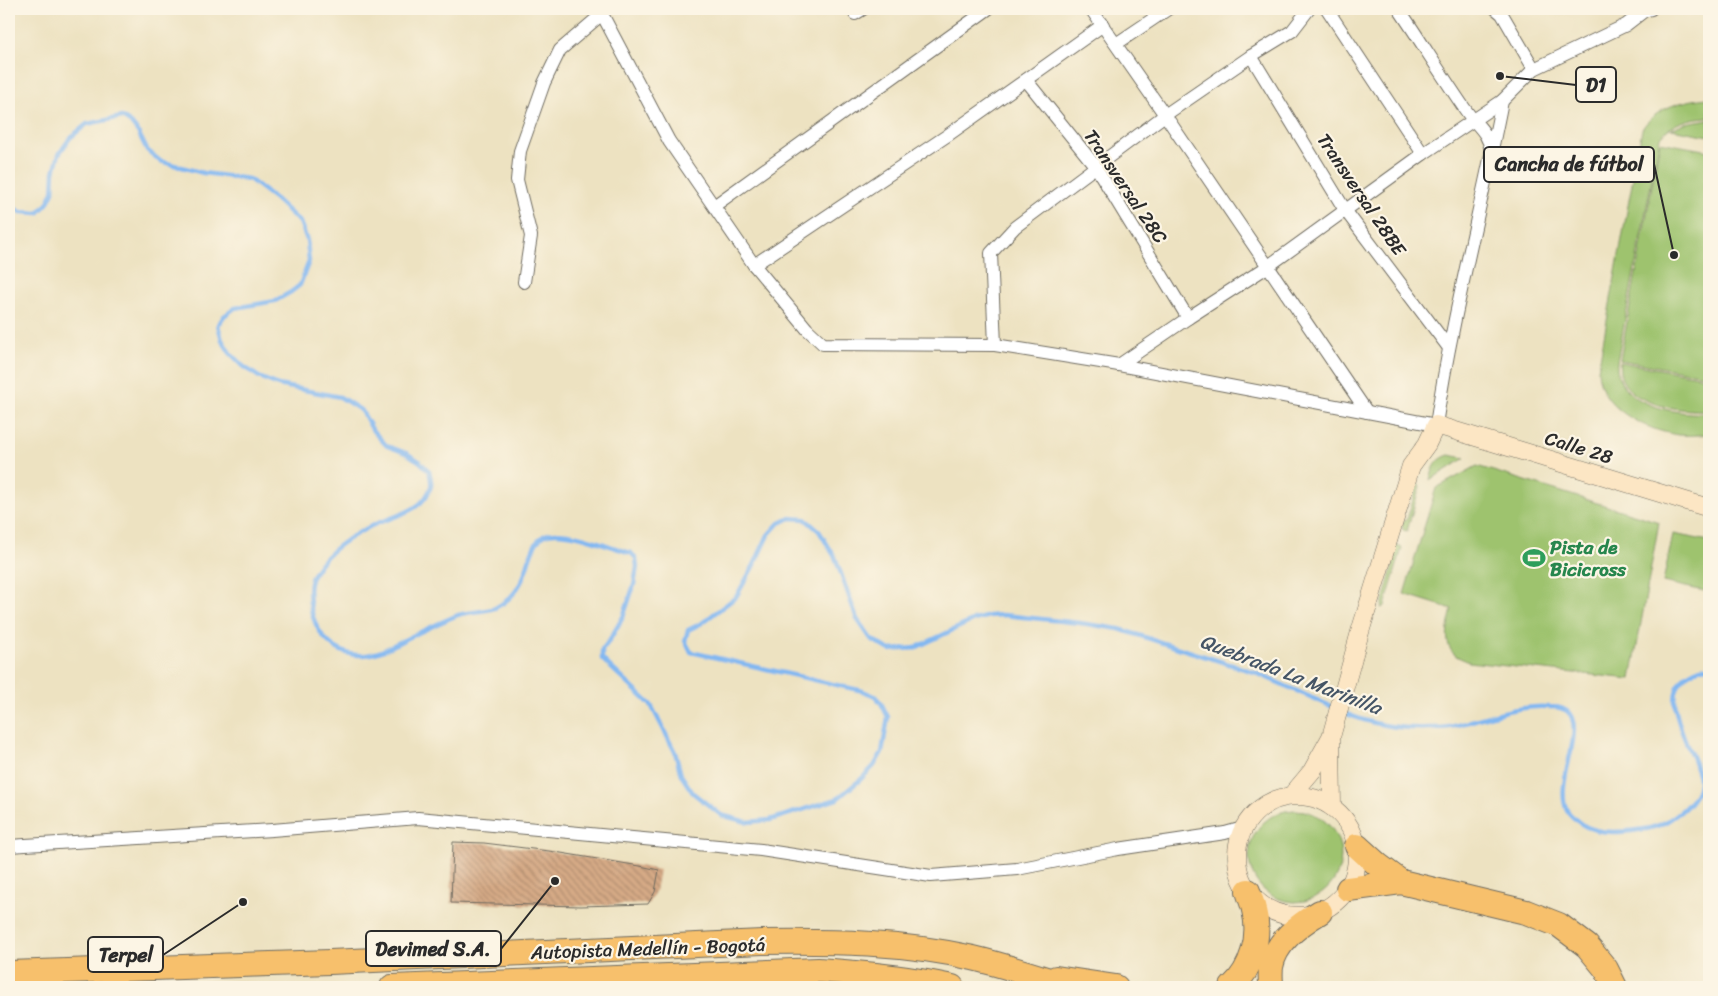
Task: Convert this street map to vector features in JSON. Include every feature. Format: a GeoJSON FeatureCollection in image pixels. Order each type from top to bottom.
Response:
{"type":"FeatureCollection","features":[{"type":"Feature","properties":{"kind":"highway"},"geometry":{"type":"LineString","coordinates":[[1357,846],[1400,882]]}},
{"type":"Feature","properties":{"kind":"highway"},"geometry":{"type":"LineString","coordinates":[[1348,889],[1400,882],[1526,912],[1559,925],[1588,946],[1606,969],[1615,987]]}},
{"type":"Feature","properties":{"kind":"highway"},"geometry":{"type":"LineString","coordinates":[[1232,987],[1246,970],[1254,949],[1255,912],[1248,892]]}},
{"type":"Feature","properties":{"kind":"highway"},"geometry":{"type":"LineString","coordinates":[[1270,987],[1271,966],[1281,946],[1303,922],[1320,912]]}},
{"type":"Feature","properties":{"kind":"highway","name":"Autopista Medellín - Bogotá"},"geometry":{"type":"LineString","coordinates":[[9,973],[324,962],[762,942],[819,942],[865,943],[920,949],[973,958],[1072,987]]}},
{"type":"Feature","properties":{"kind":"highway","name":"Autopista Medellín - Bogotá"},"geometry":{"type":"LineString","coordinates":[[392,987],[488,985],[818,970],[869,973],[926,981],[952,987]]}},
{"type":"Feature","properties":{"kind":"highway"},"geometry":{"type":"LineString","coordinates":[[1036,976],[1116,987]]}},
{"type":"Feature","properties":{"kind":"main road","name":"Calle 28"},"geometry":{"type":"LineString","coordinates":[[1436,425],[1709,508]]}},
{"type":"Feature","properties":{"kind":"main road"},"geometry":{"type":"LineString","coordinates":[[1291,796],[1312,771],[1332,730],[1411,466],[1428,444],[1436,425]]}},
{"type":"Feature","properties":{"kind":"main road"},"geometry":{"type":"LineString","coordinates":[[1332,730],[1332,806]]}},
{"type":"Feature","properties":{"kind":"main road"},"geometry":{"type":"LineString","coordinates":[[1291,796],[1305,796],[1332,806],[1344,817],[1352,830],[1357,846],[1358,860],[1355,875],[1348,889],[1336,902],[1320,912],[1303,916],[1287,916],[1272,911],[1258,903],[1248,892],[1240,877],[1236,860],[1238,844],[1244,828],[1256,812],[1272,801],[1291,796]]}},
{"type":"Feature","properties":{"kind":"street"},"geometry":{"type":"LineString","coordinates":[[714,206],[988,9]]}},
{"type":"Feature","properties":{"kind":"street"},"geometry":{"type":"LineString","coordinates":[[1091,9],[1367,412]]}},
{"type":"Feature","properties":{"kind":"street"},"geometry":{"type":"LineString","coordinates":[[1116,44],[1168,9]]}},
{"type":"Feature","properties":{"kind":"street"},"geometry":{"type":"LineString","coordinates":[[995,345],[992,253],[1015,227],[1165,115],[1251,56],[1292,31],[1309,9]]}},
{"type":"Feature","properties":{"kind":"street"},"geometry":{"type":"LineString","coordinates":[[1327,9],[1423,154]]}},
{"type":"Feature","properties":{"kind":"street"},"geometry":{"type":"LineString","coordinates":[[1400,9],[1469,114],[1484,132],[1490,142],[1491,155]]}},
{"type":"Feature","properties":{"kind":"street"},"geometry":{"type":"LineString","coordinates":[[1496,9],[1502,14],[1534,69]]}},
{"type":"Feature","properties":{"kind":"street"},"geometry":{"type":"LineString","coordinates":[[524,282],[531,236],[517,180],[520,151],[544,83],[560,50],[602,10],[669,141],[754,265],[807,329],[823,344],[995,345],[1436,425],[1448,348],[1502,101]]}},
{"type":"Feature","properties":{"kind":"street"},"geometry":{"type":"LineString","coordinates":[[1119,366],[1188,318],[1267,267],[1423,154],[1502,101],[1534,69],[1626,25],[1646,10]]}},
{"type":"Feature","properties":{"kind":"street"},"geometry":{"type":"LineString","coordinates":[[754,265],[948,134],[1103,25]]}},
{"type":"Feature","properties":{"kind":"street","name":"Transversal 28BE"},"geometry":{"type":"LineString","coordinates":[[1251,56],[1345,210],[1448,348]]}},
{"type":"Feature","properties":{"kind":"street","name":"Transversal 28C"},"geometry":{"type":"LineString","coordinates":[[1026,80],[1096,167],[1188,318]]}},
{"type":"Feature","properties":{"kind":"street"},"geometry":{"type":"LineString","coordinates":[[9,846],[272,830],[418,818],[761,850],[931,876],[1017,869],[1127,848],[1225,833],[1244,828]]}},
{"type":"Feature","properties":{"kind":"green space"},"geometry":{"type":"Polygon","coordinates":[[[1709,98],[1709,117],[1695,118],[1676,124],[1660,137],[1617,362],[1618,375],[1625,388],[1645,403],[1672,411],[1709,413],[1709,434],[1678,435],[1652,428],[1626,415],[1606,395],[1600,383],[1598,370],[1642,129],[1655,115],[1671,106],[1709,98]]]}},
{"type":"Feature","properties":{"kind":"green space"},"geometry":{"type":"Polygon","coordinates":[[[1709,119],[1709,136],[1671,129],[1685,123],[1709,119]]]}},
{"type":"Feature","properties":{"kind":"green space"},"geometry":{"type":"Polygon","coordinates":[[[1660,142],[1709,151],[1709,376],[1620,360],[1660,142]]]}},
{"type":"Feature","properties":{"kind":"green space"},"geometry":{"type":"Polygon","coordinates":[[[1620,362],[1709,378],[1709,410],[1667,407],[1638,396],[1627,388],[1621,376],[1620,362]]]}},
{"type":"Feature","properties":{"kind":"green space"},"geometry":{"type":"Polygon","coordinates":[[[1449,455],[1465,458],[1430,480],[1436,464],[1449,455]]]}},
{"type":"Feature","properties":{"kind":"green space","name":"Pista de Bicicross"},"geometry":{"type":"Polygon","coordinates":[[[1477,466],[1659,522],[1631,679],[1469,662],[1455,655],[1449,645],[1448,627],[1452,609],[1404,594],[1436,488],[1477,466]]]}},
{"type":"Feature","properties":{"kind":"green space"},"geometry":{"type":"Polygon","coordinates":[[[1418,484],[1420,486],[1407,531],[1403,530],[1403,521],[1407,519],[1418,484]]]}},
{"type":"Feature","properties":{"kind":"green space"},"geometry":{"type":"Polygon","coordinates":[[[1673,534],[1709,541],[1709,592],[1663,582],[1673,534]]]}},
{"type":"Feature","properties":{"kind":"green space"},"geometry":{"type":"Polygon","coordinates":[[[1398,546],[1402,548],[1385,606],[1381,608],[1395,557],[1393,553],[1394,548],[1398,546]]]}},
{"type":"Feature","properties":{"kind":"green space"},"geometry":{"type":"Polygon","coordinates":[[[1295,810],[1304,811],[1321,818],[1333,830],[1340,847],[1340,865],[1333,882],[1321,894],[1304,901],[1295,902],[1286,901],[1269,894],[1257,882],[1250,865],[1249,856],[1250,847],[1257,830],[1269,818],[1286,811],[1295,810]]]}},
{"type":"Feature","properties":{"kind":"building"},"geometry":{"type":"Polygon","coordinates":[[[453,842],[484,843],[549,851],[659,870],[655,892],[648,904],[581,906],[451,903],[453,842]]]}},
{"type":"Feature","properties":{"kind":"waterway","name":"Quebrada La Marinilla"},"geometry":{"type":"LineString","coordinates":[[9,205],[21,212],[38,213],[47,204],[53,192],[54,172],[59,154],[70,138],[87,124],[122,117],[131,123],[147,150],[160,161],[203,173],[249,179],[275,199],[300,222],[307,240],[309,261],[300,285],[275,301],[235,308],[224,316],[218,325],[222,340],[230,353],[243,366],[259,377],[278,385],[340,397],[362,411],[373,431],[387,446],[406,453],[419,461],[429,471],[431,480],[431,486],[427,495],[414,508],[371,526],[355,535],[333,550],[320,563],[311,579],[309,591],[313,617],[326,640],[336,648],[347,653],[359,655],[372,654],[458,615],[495,608],[506,601],[518,588],[524,577],[532,551],[541,538],[548,534],[557,533],[576,536],[631,553],[636,558],[637,567],[634,585],[623,617],[602,650],[602,659],[651,705],[675,752],[681,775],[693,793],[721,815],[747,822],[770,820],[837,799],[874,766],[882,752],[888,717],[875,696],[863,691],[691,652],[685,641],[688,630],[702,623],[736,597],[768,535],[778,524],[790,518],[805,519],[819,531],[835,557],[857,619],[871,639],[890,650],[915,648],[974,620],[989,616],[1003,615],[1080,623],[1119,629],[1254,672],[1335,708]]}},
{"type":"Feature","properties":{"kind":"waterway","name":"Quebrada La Marinilla"},"geometry":{"type":"LineString","coordinates":[[1342,712],[1385,725],[1407,728],[1444,728],[1520,708],[1556,707],[1563,709],[1567,711],[1572,719],[1574,730],[1564,786],[1564,799],[1568,812],[1580,824],[1604,832],[1649,829],[1658,826],[1680,812],[1688,805],[1697,792],[1698,775],[1678,720],[1675,698],[1677,688],[1685,676],[1698,669],[1709,667]]}},
{"type":"Feature","properties":{"kind":"place","name":"D1"},"geometry":{"type":"Point","coordinates":[1500,76]}},
{"type":"Feature","properties":{"kind":"place","name":"Cancha de fútbol"},"geometry":{"type":"Point","coordinates":[1674,255]}},
{"type":"Feature","properties":{"kind":"place","name":"Pista de Bicicross"},"geometry":{"type":"Point","coordinates":[1534,558]}},
{"type":"Feature","properties":{"kind":"place","name":"Devimed S.A."},"geometry":{"type":"Point","coordinates":[555,881]}},
{"type":"Feature","properties":{"kind":"place","name":"Terpel"},"geometry":{"type":"Point","coordinates":[243,902]}}]}
